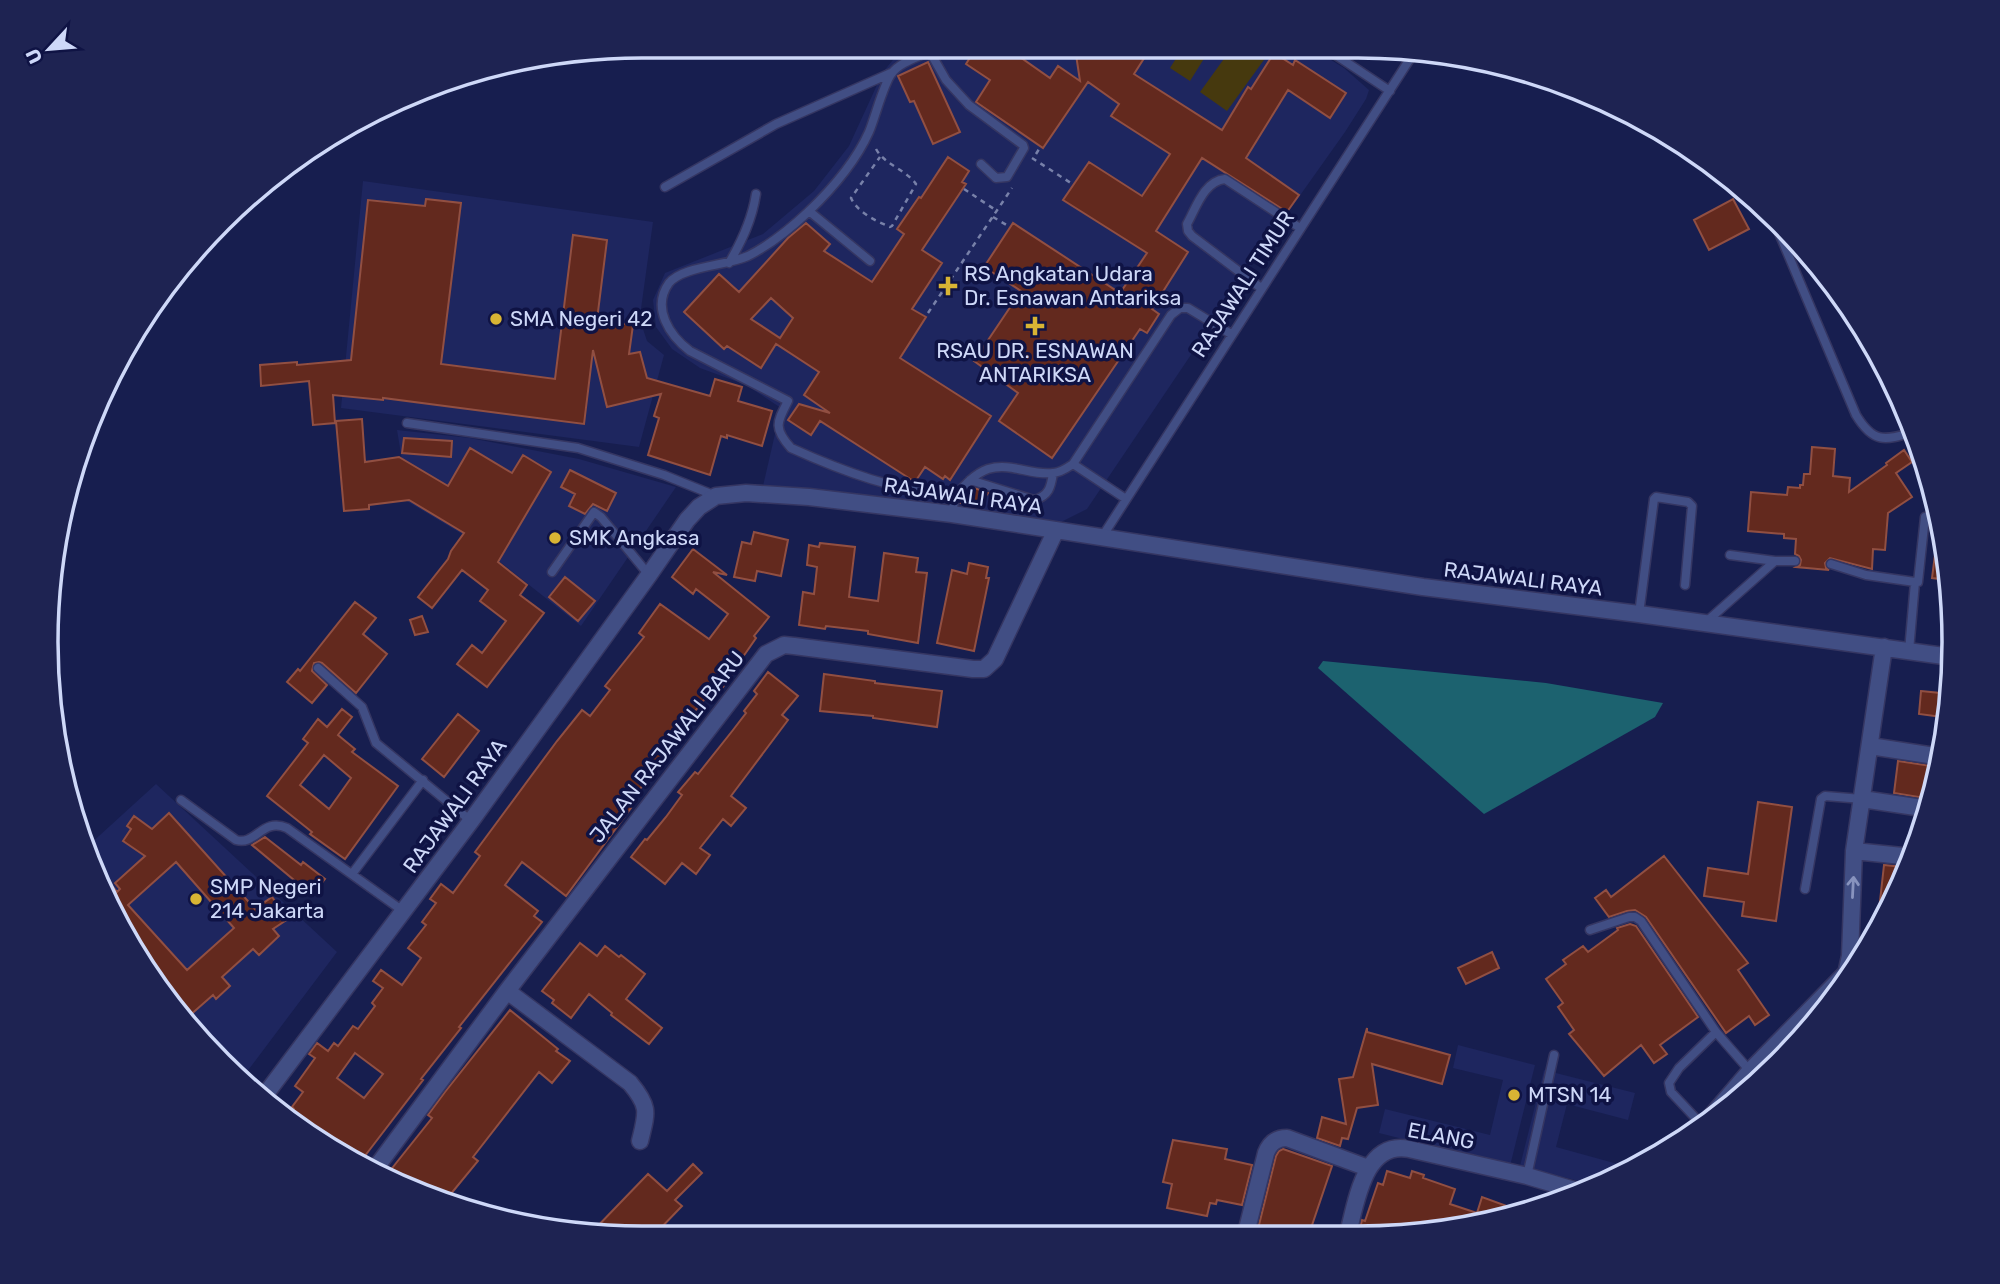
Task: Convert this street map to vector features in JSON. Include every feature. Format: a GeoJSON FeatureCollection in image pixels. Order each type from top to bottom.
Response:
{"type":"FeatureCollection","features":[{"type":"Feature","properties":{"kind":"street","name":"RAJAWALI RAYA"},"geometry":{"type":"LineString","coordinates":[[268,1091],[471,821],[693,513],[716,496],[746,493],[809,497],[952,514],[1423,587],[1942,656]]}},
{"type":"Feature","properties":{"kind":"street","name":"JALAN RAJAWALI BARU"},"geometry":{"type":"LineString","coordinates":[[378,1163],[766,654],[784,645],[973,670],[984,668],[995,659],[1056,530]]}},
{"type":"Feature","properties":{"kind":"street"},"geometry":{"type":"LineString","coordinates":[[1851,955],[1854,850],[1884,647]]}},
{"type":"Feature","properties":{"kind":"street"},"geometry":{"type":"LineString","coordinates":[[1870,746],[1931,755]]}},
{"type":"Feature","properties":{"kind":"street"},"geometry":{"type":"LineString","coordinates":[[1863,799],[1918,807]]}},
{"type":"Feature","properties":{"kind":"street"},"geometry":{"type":"LineString","coordinates":[[1854,850],[1902,856]]}},
{"type":"Feature","properties":{"kind":"street"},"geometry":{"type":"LineString","coordinates":[[507,991],[630,1083],[646,1110],[640,1141]]}},
{"type":"Feature","properties":{"kind":"street"},"geometry":{"type":"LineString","coordinates":[[1738,1085],[1825,994]]}},
{"type":"Feature","properties":{"kind":"street"},"geometry":{"type":"LineString","coordinates":[[1248,1226],[1266,1153],[1275,1140],[1287,1138],[1368,1168],[1350,1226]]}},
{"type":"Feature","properties":{"kind":"street","name":"ELANG"},"geometry":{"type":"LineString","coordinates":[[1368,1168],[1387,1150],[1402,1147],[1566,1188]]}},
{"type":"Feature","properties":{"kind":"lane"},"geometry":{"type":"LineString","coordinates":[[665,187],[776,124],[891,73],[916,58]]}},
{"type":"Feature","properties":{"kind":"lane"},"geometry":{"type":"LineString","coordinates":[[933,58],[946,80],[969,104],[1023,145],[1023,151],[1007,177],[996,178],[981,164]]}},
{"type":"Feature","properties":{"kind":"lane"},"geometry":{"type":"LineString","coordinates":[[1340,58],[1390,91]]}},
{"type":"Feature","properties":{"kind":"lane","name":"RAJAWALI TIMUR"},"geometry":{"type":"LineString","coordinates":[[1102,537],[1409,60]]}},
{"type":"Feature","properties":{"kind":"lane"},"geometry":{"type":"LineString","coordinates":[[891,73],[868,135],[836,184],[792,226],[750,255],[677,276],[670,283],[661,305],[672,334],[679,343],[788,401],[777,429],[790,448],[872,479],[920,492],[954,496]]}},
{"type":"Feature","properties":{"kind":"lane"},"geometry":{"type":"LineString","coordinates":[[1261,288],[1188,231],[1187,224],[1209,186],[1216,180],[1225,179],[1300,228]]}},
{"type":"Feature","properties":{"kind":"lane"},"geometry":{"type":"LineString","coordinates":[[729,263],[743,238],[753,212],[756,194]]}},
{"type":"Feature","properties":{"kind":"lane"},"geometry":{"type":"LineString","coordinates":[[809,211],[870,261]]}},
{"type":"Feature","properties":{"kind":"lane"},"geometry":{"type":"LineString","coordinates":[[1781,240],[1856,415],[1873,436],[1884,439],[1904,434]]}},
{"type":"Feature","properties":{"kind":"lane"},"geometry":{"type":"LineString","coordinates":[[952,514],[954,496],[970,480],[987,470],[1007,467],[1053,473],[1073,464],[1175,311],[1188,308],[1231,334]]}},
{"type":"Feature","properties":{"kind":"lane"},"geometry":{"type":"LineString","coordinates":[[407,424],[578,447],[664,475],[716,496]]}},
{"type":"Feature","properties":{"kind":"lane"},"geometry":{"type":"LineString","coordinates":[[1073,464],[1126,499]]}},
{"type":"Feature","properties":{"kind":"lane"},"geometry":{"type":"LineString","coordinates":[[970,480],[1034,500],[1042,498],[1048,492],[1053,473]]}},
{"type":"Feature","properties":{"kind":"lane"},"geometry":{"type":"LineString","coordinates":[[1639,614],[1656,496],[1688,502],[1693,507],[1685,585]]}},
{"type":"Feature","properties":{"kind":"lane"},"geometry":{"type":"LineString","coordinates":[[552,572],[594,512],[649,575]]}},
{"type":"Feature","properties":{"kind":"lane"},"geometry":{"type":"LineString","coordinates":[[1909,651],[1915,582],[1918,582],[1921,566],[1925,517]]}},
{"type":"Feature","properties":{"kind":"lane"},"geometry":{"type":"LineString","coordinates":[[1730,555],[1795,561]]}},
{"type":"Feature","properties":{"kind":"lane"},"geometry":{"type":"LineString","coordinates":[[1704,624],[1775,561]]}},
{"type":"Feature","properties":{"kind":"lane"},"geometry":{"type":"LineString","coordinates":[[1831,564],[1866,575],[1915,582]]}},
{"type":"Feature","properties":{"kind":"lane"},"geometry":{"type":"LineString","coordinates":[[318,668],[362,707],[376,743],[471,821]]}},
{"type":"Feature","properties":{"kind":"lane"},"geometry":{"type":"LineString","coordinates":[[352,874],[422,780]]}},
{"type":"Feature","properties":{"kind":"lane"},"geometry":{"type":"LineString","coordinates":[[1805,889],[1821,799],[1825,796],[1863,799]]}},
{"type":"Feature","properties":{"kind":"lane"},"geometry":{"type":"LineString","coordinates":[[181,800],[241,842],[262,829],[281,826],[403,911]]}},
{"type":"Feature","properties":{"kind":"lane"},"geometry":{"type":"LineString","coordinates":[[1590,930],[1629,917],[1641,921],[1716,1032],[1750,1071]]}},
{"type":"Feature","properties":{"kind":"lane"},"geometry":{"type":"LineString","coordinates":[[1696,1119],[1671,1092],[1669,1083],[1679,1068],[1716,1032]]}},
{"type":"Feature","properties":{"kind":"lane"},"geometry":{"type":"LineString","coordinates":[[1527,1176],[1554,1055]]}},
{"type":"Feature","properties":{"kind":"path"},"geometry":{"type":"LineString","coordinates":[[868,135],[880,157],[912,178],[916,184],[890,227],[862,211],[853,204],[851,198],[880,157]]}},
{"type":"Feature","properties":{"kind":"path"},"geometry":{"type":"LineString","coordinates":[[1033,159],[1041,146]]}},
{"type":"Feature","properties":{"kind":"path"},"geometry":{"type":"LineString","coordinates":[[1023,151],[1074,185]]}},
{"type":"Feature","properties":{"kind":"path"},"geometry":{"type":"LineString","coordinates":[[928,313],[1018,180]]}},
{"type":"Feature","properties":{"kind":"path"},"geometry":{"type":"LineString","coordinates":[[964,189],[997,211]]}},
{"type":"Feature","properties":{"kind":"path"},"geometry":{"type":"LineString","coordinates":[[993,217],[1010,228]]}},
{"type":"Feature","properties":{"kind":"shaded area","name":"RS Angkatan Udara Dr. Esnawan Antariksa"},"geometry":{"type":"Polygon","coordinates":[[[895,58],[1328,58],[1369,90],[1345,132],[1267,242],[1087,509],[1057,524],[868,496],[763,486],[781,408],[746,385],[700,368],[672,349],[656,327],[653,300],[665,273],[763,234],[814,191],[849,146],[883,72],[895,58]]]}},
{"type":"Feature","properties":{"kind":"shaded area"},"geometry":{"type":"Polygon","coordinates":[[[1176,58],[1204,58],[1190,81],[1170,68],[1176,58]]]}},
{"type":"Feature","properties":{"kind":"shaded area"},"geometry":{"type":"Polygon","coordinates":[[[1225,58],[1265,58],[1227,111],[1200,92],[1225,58]]]}},
{"type":"Feature","properties":{"kind":"shaded area","name":"SMA Negeri 42"},"geometry":{"type":"Polygon","coordinates":[[[363,181],[653,222],[641,309],[647,341],[664,355],[639,447],[341,408],[363,181]]]}},
{"type":"Feature","properties":{"kind":"shaded area","name":"SMK Angkasa"},"geometry":{"type":"Polygon","coordinates":[[[397,430],[470,438],[579,459],[676,487],[581,626],[499,561],[502,558],[405,500],[404,472],[397,430]]]}},
{"type":"Feature","properties":{"kind":"shaded area"},"geometry":{"type":"Polygon","coordinates":[[[1323,661],[1546,683],[1663,703],[1655,717],[1484,814],[1318,668],[1323,661]]]}},
{"type":"Feature","properties":{"kind":"shaded area","name":"SMP Negeri 214 Jakarta"},"geometry":{"type":"Polygon","coordinates":[[[156,784],[337,952],[247,1072],[203,1027],[156,967],[118,900],[93,841],[156,784]]]}},
{"type":"Feature","properties":{"kind":"shaded area","name":"MTSN 14"},"geometry":{"type":"Polygon","coordinates":[[[1458,1045],[1535,1065],[1510,1166],[1379,1133],[1385,1109],[1490,1135],[1503,1080],[1453,1068],[1458,1045]]]}},
{"type":"Feature","properties":{"kind":"shaded area"},"geometry":{"type":"Polygon","coordinates":[[[1544,1070],[1635,1093],[1628,1120],[1567,1104],[1556,1147],[1619,1164],[1582,1182],[1520,1166],[1544,1070]]]}},
{"type":"Feature","properties":{"kind":"building"},"geometry":{"type":"Polygon","coordinates":[[[970,58],[1021,58],[1050,78],[1058,66],[1080,81],[1077,58],[1144,58],[1134,74],[1222,130],[1248,87],[1251,89],[1271,58],[1282,58],[1293,65],[1295,60],[1346,93],[1330,118],[1288,90],[1246,158],[1299,195],[1287,212],[1202,158],[1156,231],[1188,252],[1152,309],[1159,314],[1147,333],[1140,329],[1052,458],[999,421],[1018,393],[974,361],[1021,291],[984,267],[1013,223],[1120,293],[1147,253],[1063,200],[1089,162],[1142,196],[1170,154],[1111,116],[1119,104],[1088,82],[1043,148],[976,102],[990,80],[966,64],[970,58]]]}},
{"type":"Feature","properties":{"kind":"building"},"geometry":{"type":"Polygon","coordinates":[[[928,62],[960,132],[933,144],[914,101],[910,102],[898,76],[928,62]]]}},
{"type":"Feature","properties":{"kind":"building"},"geometry":{"type":"Polygon","coordinates":[[[948,157],[969,171],[962,182],[966,184],[922,250],[942,263],[912,309],[926,317],[900,358],[991,416],[950,480],[945,476],[943,479],[925,467],[915,482],[820,421],[811,435],[788,420],[799,404],[830,413],[804,395],[819,372],[776,344],[761,368],[727,346],[724,349],[684,312],[719,274],[739,292],[788,238],[806,223],[830,244],[824,251],[872,282],[904,234],[897,229],[919,197],[921,198],[948,157]],[[771,298],[751,319],[780,338],[793,318],[771,298]]]}},
{"type":"Feature","properties":{"kind":"building"},"geometry":{"type":"Polygon","coordinates":[[[426,199],[461,203],[441,364],[555,379],[573,235],[607,240],[597,320],[633,325],[629,354],[640,352],[647,378],[710,396],[715,379],[742,387],[738,401],[772,411],[762,446],[727,435],[727,438],[721,436],[710,475],[648,455],[659,418],[654,416],[661,394],[607,407],[593,350],[584,424],[383,398],[333,395],[335,423],[313,425],[309,381],[261,386],[260,365],[351,360],[368,200],[425,206],[426,199]]]}},
{"type":"Feature","properties":{"kind":"building"},"geometry":{"type":"Polygon","coordinates":[[[1733,199],[1749,229],[1709,250],[1694,220],[1733,199]]]}},
{"type":"Feature","properties":{"kind":"building"},"geometry":{"type":"Polygon","coordinates":[[[362,419],[365,462],[399,457],[448,486],[470,448],[512,473],[523,455],[551,472],[498,562],[527,585],[520,595],[544,613],[487,687],[457,664],[472,645],[482,653],[506,621],[480,601],[488,590],[462,570],[432,608],[418,597],[448,559],[464,533],[409,500],[369,505],[369,509],[344,511],[336,421],[362,419]]]}},
{"type":"Feature","properties":{"kind":"building"},"geometry":{"type":"Polygon","coordinates":[[[404,438],[452,441],[451,457],[402,453],[404,438]]]}},
{"type":"Feature","properties":{"kind":"building"},"geometry":{"type":"Polygon","coordinates":[[[1812,447],[1835,449],[1833,476],[1850,478],[1849,492],[1904,450],[1912,462],[1896,473],[1912,497],[1888,513],[1885,550],[1873,549],[1872,569],[1830,558],[1825,563],[1829,570],[1796,567],[1801,560],[1795,554],[1796,539],[1784,538],[1784,534],[1748,531],[1751,492],[1787,495],[1788,487],[1800,488],[1804,474],[1810,474],[1812,447]]]}},
{"type":"Feature","properties":{"kind":"building"},"geometry":{"type":"Polygon","coordinates":[[[570,470],[616,493],[607,511],[593,504],[585,514],[569,506],[575,494],[561,487],[570,470]]]}},
{"type":"Feature","properties":{"kind":"building"},"geometry":{"type":"Polygon","coordinates":[[[972,487],[988,493],[978,507],[961,503],[972,487]]]}},
{"type":"Feature","properties":{"kind":"building"},"geometry":{"type":"Polygon","coordinates":[[[754,532],[788,540],[781,576],[757,571],[755,581],[734,577],[742,542],[751,544],[754,532]]]}},
{"type":"Feature","properties":{"kind":"building"},"geometry":{"type":"Polygon","coordinates":[[[820,543],[855,547],[849,597],[878,601],[884,553],[918,558],[916,572],[927,573],[918,643],[868,634],[868,631],[799,625],[803,592],[814,594],[817,567],[807,565],[809,545],[819,547],[820,543]]]}},
{"type":"Feature","properties":{"kind":"building"},"geometry":{"type":"Polygon","coordinates":[[[693,549],[727,575],[713,572],[769,617],[720,691],[715,686],[692,715],[696,719],[627,805],[631,808],[566,896],[522,862],[505,885],[538,911],[534,916],[542,922],[459,1027],[461,1028],[365,1156],[293,1111],[292,1107],[303,1092],[295,1086],[315,1058],[309,1054],[317,1043],[328,1051],[334,1043],[338,1046],[353,1026],[358,1029],[375,1006],[372,1003],[383,988],[373,981],[381,970],[402,985],[421,958],[408,948],[426,925],[422,922],[436,903],[430,899],[441,884],[453,893],[480,856],[475,852],[557,741],[582,710],[590,716],[610,690],[605,686],[644,637],[639,633],[660,604],[709,639],[728,614],[696,589],[693,594],[672,577],[693,549]],[[355,1053],[337,1078],[364,1098],[383,1074],[355,1053]]]}},
{"type":"Feature","properties":{"kind":"building"},"geometry":{"type":"Polygon","coordinates":[[[1935,554],[1938,579],[1932,578],[1935,554]]]}},
{"type":"Feature","properties":{"kind":"building"},"geometry":{"type":"Polygon","coordinates":[[[969,563],[988,567],[986,578],[989,578],[974,651],[937,643],[952,570],[967,574],[969,563]]]}},
{"type":"Feature","properties":{"kind":"building"},"geometry":{"type":"Polygon","coordinates":[[[565,577],[595,601],[578,621],[549,597],[565,577]]]}},
{"type":"Feature","properties":{"kind":"building"},"geometry":{"type":"Polygon","coordinates":[[[355,602],[376,618],[363,634],[387,654],[356,693],[322,663],[314,663],[312,671],[327,685],[312,703],[287,682],[298,669],[300,671],[355,602]]]}},
{"type":"Feature","properties":{"kind":"building"},"geometry":{"type":"Polygon","coordinates":[[[422,616],[428,632],[415,635],[410,620],[422,616]]]}},
{"type":"Feature","properties":{"kind":"building"},"geometry":{"type":"Polygon","coordinates":[[[768,672],[798,696],[782,715],[788,720],[731,796],[746,808],[731,826],[723,819],[700,848],[710,855],[696,874],[682,863],[665,884],[631,857],[682,795],[678,792],[695,772],[698,774],[746,713],[744,711],[757,694],[754,691],[768,672]]]}},
{"type":"Feature","properties":{"kind":"building"},"geometry":{"type":"Polygon","coordinates":[[[824,674],[942,691],[937,727],[873,716],[820,711],[824,674]]]}},
{"type":"Feature","properties":{"kind":"building"},"geometry":{"type":"Polygon","coordinates":[[[1921,691],[1940,693],[1937,716],[1919,714],[1921,691]]]}},
{"type":"Feature","properties":{"kind":"building"},"geometry":{"type":"Polygon","coordinates":[[[342,709],[352,717],[338,735],[355,749],[352,752],[398,786],[345,859],[310,834],[312,832],[267,796],[308,743],[303,739],[318,719],[327,727],[342,709]],[[324,755],[300,785],[329,809],[351,778],[324,755]]]}},
{"type":"Feature","properties":{"kind":"building"},"geometry":{"type":"Polygon","coordinates":[[[458,714],[479,731],[444,777],[422,759],[458,714]]]}},
{"type":"Feature","properties":{"kind":"building"},"geometry":{"type":"Polygon","coordinates":[[[1898,761],[1929,766],[1921,797],[1894,793],[1898,761]]]}},
{"type":"Feature","properties":{"kind":"building"},"geometry":{"type":"Polygon","coordinates":[[[1758,802],[1792,807],[1776,921],[1742,916],[1744,902],[1704,896],[1708,868],[1748,874],[1758,802]]]}},
{"type":"Feature","properties":{"kind":"building"},"geometry":{"type":"Polygon","coordinates":[[[169,813],[255,909],[272,897],[288,919],[273,929],[279,936],[259,955],[253,949],[222,977],[230,986],[216,999],[213,995],[192,1014],[156,967],[110,884],[117,892],[120,889],[115,883],[145,856],[123,841],[131,829],[127,826],[134,816],[152,829],[169,813]],[[176,862],[128,905],[187,970],[234,928],[176,862]]]}},
{"type":"Feature","properties":{"kind":"building"},"geometry":{"type":"Polygon","coordinates":[[[265,837],[301,865],[303,862],[325,879],[312,895],[252,845],[265,837]]]}},
{"type":"Feature","properties":{"kind":"building"},"geometry":{"type":"Polygon","coordinates":[[[1664,856],[1748,963],[1738,970],[1769,1015],[1755,1025],[1749,1016],[1726,1033],[1646,917],[1635,910],[1609,917],[1595,898],[1606,890],[1611,897],[1664,856]]]}},
{"type":"Feature","properties":{"kind":"building"},"geometry":{"type":"Polygon","coordinates":[[[1884,865],[1898,866],[1882,900],[1880,905],[1884,865]]]}},
{"type":"Feature","properties":{"kind":"building"},"geometry":{"type":"Polygon","coordinates":[[[1630,924],[1636,926],[1698,1017],[1660,1045],[1667,1054],[1654,1063],[1641,1045],[1604,1076],[1569,1034],[1574,1030],[1558,1007],[1563,1003],[1546,979],[1566,964],[1563,960],[1583,946],[1588,952],[1618,930],[1617,928],[1630,924]]]}},
{"type":"Feature","properties":{"kind":"building"},"geometry":{"type":"Polygon","coordinates":[[[580,943],[597,956],[605,946],[645,974],[626,999],[662,1028],[649,1044],[589,994],[571,1018],[542,991],[580,943]]]}},
{"type":"Feature","properties":{"kind":"building"},"geometry":{"type":"Polygon","coordinates":[[[1492,952],[1499,968],[1466,984],[1458,968],[1492,952]]]}},
{"type":"Feature","properties":{"kind":"building"},"geometry":{"type":"Polygon","coordinates":[[[510,1010],[570,1061],[552,1083],[539,1072],[473,1157],[478,1161],[451,1194],[391,1169],[432,1118],[428,1115],[510,1010]]]}},
{"type":"Feature","properties":{"kind":"building"},"geometry":{"type":"Polygon","coordinates":[[[1367,1028],[1367,1032],[1450,1055],[1442,1084],[1372,1064],[1378,1105],[1357,1108],[1348,1139],[1342,1138],[1340,1146],[1317,1138],[1322,1117],[1346,1124],[1339,1079],[1353,1077],[1367,1028]]]}},
{"type":"Feature","properties":{"kind":"building"},"geometry":{"type":"Polygon","coordinates":[[[1173,1140],[1227,1149],[1225,1159],[1252,1165],[1242,1205],[1217,1200],[1216,1204],[1210,1203],[1207,1216],[1167,1208],[1172,1184],[1163,1182],[1173,1140]]]}},
{"type":"Feature","properties":{"kind":"building"},"geometry":{"type":"Polygon","coordinates":[[[1283,1149],[1332,1166],[1312,1226],[1259,1226],[1279,1151],[1283,1149]]]}},
{"type":"Feature","properties":{"kind":"building"},"geometry":{"type":"Polygon","coordinates":[[[693,1164],[702,1173],[675,1200],[682,1206],[663,1226],[599,1224],[648,1174],[667,1191],[693,1164]]]}},
{"type":"Feature","properties":{"kind":"building"},"geometry":{"type":"Polygon","coordinates":[[[1387,1171],[1410,1178],[1412,1171],[1424,1175],[1423,1178],[1455,1189],[1450,1204],[1477,1213],[1482,1197],[1508,1206],[1472,1215],[1434,1221],[1361,1226],[1362,1220],[1365,1221],[1378,1183],[1383,1185],[1387,1171]]]}},
{"type":"Feature","properties":{"kind":"place","name":"RS Angkatan Udara Dr. Esnawan Antariksa"},"geometry":{"type":"Point","coordinates":[948,286]}},
{"type":"Feature","properties":{"kind":"place","name":"SMA Negeri 42"},"geometry":{"type":"Point","coordinates":[496,319]}},
{"type":"Feature","properties":{"kind":"place","name":"RSAU DR. ESNAWAN ANTARIKSA"},"geometry":{"type":"Point","coordinates":[1035,326]}},
{"type":"Feature","properties":{"kind":"place","name":"SMK Angkasa"},"geometry":{"type":"Point","coordinates":[555,538]}},
{"type":"Feature","properties":{"kind":"place","name":"SMP Negeri 214 Jakarta"},"geometry":{"type":"Point","coordinates":[196,899]}},
{"type":"Feature","properties":{"kind":"place","name":"MTSN 14"},"geometry":{"type":"Point","coordinates":[1514,1095]}}]}
